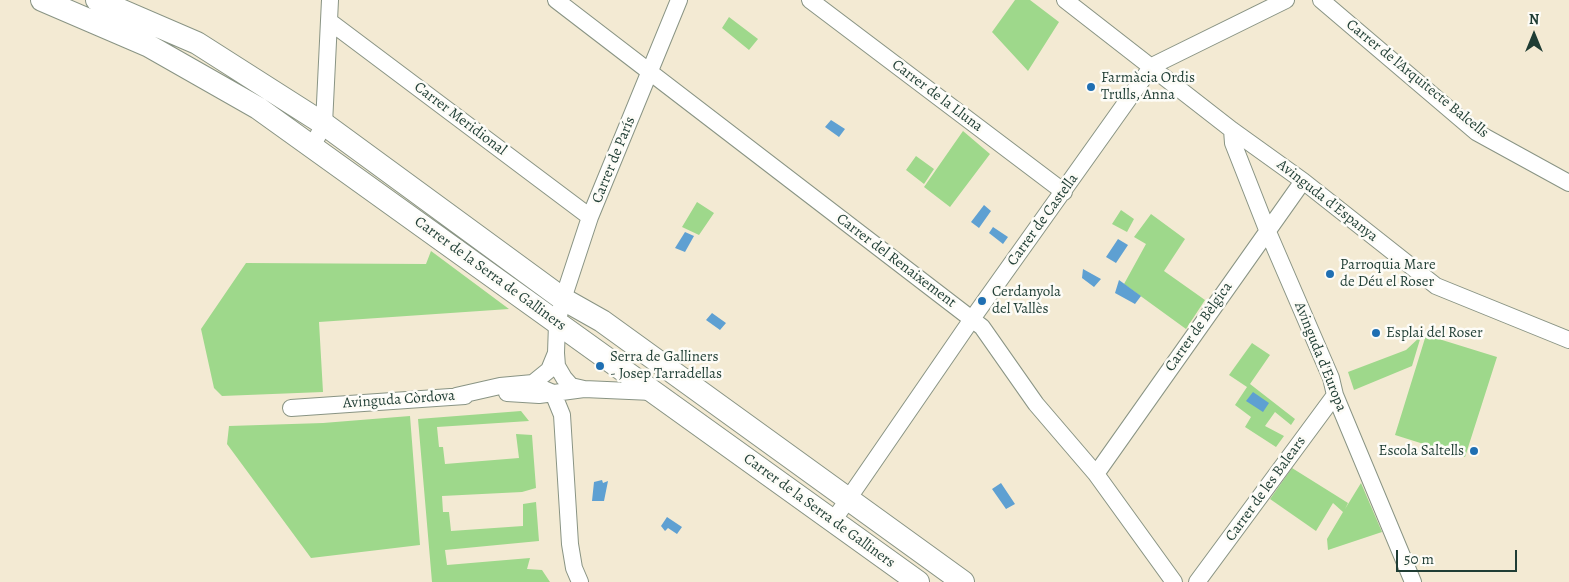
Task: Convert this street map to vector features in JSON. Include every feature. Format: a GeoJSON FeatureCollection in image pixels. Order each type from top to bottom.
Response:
{"type":"FeatureCollection","features":[{"type":"Feature","properties":{"kind":"street","name":"Carrer de la Serra de Galliners"},"geometry":{"type":"LineString","coordinates":[[42,0],[149,46],[258,108],[313,145],[557,324],[655,392],[918,582]]}},
{"type":"Feature","properties":{"kind":"street","name":"Carrer de la Serra de Galliners"},"geometry":{"type":"LineString","coordinates":[[96,0],[196,43],[324,124],[563,299],[602,321],[848,497],[963,582]]}},
{"type":"Feature","properties":{"kind":"street"},"geometry":{"type":"LineString","coordinates":[[313,145],[324,124],[330,0]]}},
{"type":"Feature","properties":{"kind":"street","name":"Carrer del Renaixement"},"geometry":{"type":"LineString","coordinates":[[556,0],[982,327],[1036,404],[1096,474],[1174,582]]}},
{"type":"Feature","properties":{"kind":"street","name":"Carrer de París"},"geometry":{"type":"LineString","coordinates":[[556,353],[557,324],[563,299],[590,217],[679,0]]}},
{"type":"Feature","properties":{"kind":"street","name":"Carrer de la Lluna"},"geometry":{"type":"LineString","coordinates":[[810,0],[1064,192]]}},
{"type":"Feature","properties":{"kind":"street","name":"Avinguda d'Espanya"},"geometry":{"type":"LineString","coordinates":[[1065,0],[1232,130],[1303,181],[1436,286],[1569,340]]}},
{"type":"Feature","properties":{"kind":"street","name":"Carrer de Castella"},"geometry":{"type":"LineString","coordinates":[[833,521],[972,319],[1152,66],[1286,0]]}},
{"type":"Feature","properties":{"kind":"street","name":"Carrer de l'Arquitecte Balcells"},"geometry":{"type":"LineString","coordinates":[[1321,0],[1476,132],[1569,183]]}},
{"type":"Feature","properties":{"kind":"street","name":"Carrer Meridional"},"geometry":{"type":"LineString","coordinates":[[329,21],[590,217]]}},
{"type":"Feature","properties":{"kind":"street","name":"Avinguda d'Europa"},"geometry":{"type":"LineString","coordinates":[[1232,130],[1233,143],[1268,232],[1413,582]]}},
{"type":"Feature","properties":{"kind":"street","name":"Carrer de Bèlgica"},"geometry":{"type":"LineString","coordinates":[[1096,474],[1303,181]]}},
{"type":"Feature","properties":{"kind":"street"},"geometry":{"type":"LineString","coordinates":[[533,383],[549,370],[556,353]]}},
{"type":"Feature","properties":{"kind":"street"},"geometry":{"type":"LineString","coordinates":[[556,353],[557,366],[564,378],[571,386],[584,389]]}},
{"type":"Feature","properties":{"kind":"street"},"geometry":{"type":"LineString","coordinates":[[456,396],[500,386],[533,383],[553,393],[562,415],[570,544],[574,568],[580,582]]}},
{"type":"Feature","properties":{"kind":"street"},"geometry":{"type":"LineString","coordinates":[[562,415],[569,401],[584,389]]}},
{"type":"Feature","properties":{"kind":"street","name":"Avinguda Còrdova"},"geometry":{"type":"LineString","coordinates":[[291,408],[508,393],[539,395],[584,389],[655,392]]}},
{"type":"Feature","properties":{"kind":"street","name":"Carrer de les Balears"},"geometry":{"type":"LineString","coordinates":[[1197,582],[1335,395]]}},
{"type":"Feature","properties":{"kind":"green space"},"geometry":{"type":"Polygon","coordinates":[[[1015,0],[1030,0],[1059,22],[1028,71],[992,32],[1015,0]]]}},
{"type":"Feature","properties":{"kind":"green space"},"geometry":{"type":"Polygon","coordinates":[[[729,17],[758,39],[749,50],[722,28],[729,17]]]}},
{"type":"Feature","properties":{"kind":"green space"},"geometry":{"type":"Polygon","coordinates":[[[963,131],[990,154],[950,207],[924,187],[963,131]]]}},
{"type":"Feature","properties":{"kind":"green space"},"geometry":{"type":"Polygon","coordinates":[[[916,156],[934,169],[924,184],[906,170],[916,156]]]}},
{"type":"Feature","properties":{"kind":"green space"},"geometry":{"type":"Polygon","coordinates":[[[697,202],[714,213],[699,235],[682,227],[697,202]]]}},
{"type":"Feature","properties":{"kind":"green space"},"geometry":{"type":"Polygon","coordinates":[[[1121,210],[1134,219],[1127,232],[1112,224],[1121,210]]]}},
{"type":"Feature","properties":{"kind":"green space"},"geometry":{"type":"Polygon","coordinates":[[[1151,214],[1185,239],[1164,271],[1205,300],[1186,329],[1124,284],[1146,244],[1134,237],[1151,214]]]}},
{"type":"Feature","properties":{"kind":"green space"},"geometry":{"type":"Polygon","coordinates":[[[431,251],[509,309],[319,322],[323,392],[222,396],[214,388],[201,329],[246,263],[426,264],[431,251]]]}},
{"type":"Feature","properties":{"kind":"green space"},"geometry":{"type":"Polygon","coordinates":[[[1426,335],[1497,357],[1465,457],[1395,435],[1426,335]]]}},
{"type":"Feature","properties":{"kind":"green space"},"geometry":{"type":"Polygon","coordinates":[[[1421,336],[1412,366],[1354,390],[1348,372],[1406,350],[1421,336]]]}},
{"type":"Feature","properties":{"kind":"green space"},"geometry":{"type":"Polygon","coordinates":[[[1252,343],[1270,355],[1250,384],[1295,419],[1291,425],[1275,412],[1265,426],[1284,436],[1276,447],[1245,427],[1251,417],[1235,405],[1247,387],[1229,375],[1252,343]]]}},
{"type":"Feature","properties":{"kind":"green space"},"geometry":{"type":"Polygon","coordinates":[[[521,411],[529,421],[437,427],[439,447],[443,447],[445,464],[519,458],[516,434],[532,435],[536,488],[522,492],[442,496],[443,512],[449,512],[451,531],[523,526],[523,504],[536,502],[539,541],[445,550],[447,565],[530,558],[527,569],[542,570],[550,582],[432,582],[418,419],[521,411]]]}},
{"type":"Feature","properties":{"kind":"green space"},"geometry":{"type":"Polygon","coordinates":[[[410,416],[420,545],[311,558],[227,444],[229,426],[323,423],[410,416]]]}},
{"type":"Feature","properties":{"kind":"green space"},"geometry":{"type":"Polygon","coordinates":[[[1292,468],[1348,503],[1345,509],[1361,483],[1382,532],[1328,550],[1327,539],[1343,512],[1333,503],[1316,531],[1270,499],[1292,468]]]}},
{"type":"Feature","properties":{"kind":"water"},"geometry":{"type":"Polygon","coordinates":[[[831,120],[845,129],[839,137],[825,127],[831,120]]]}},
{"type":"Feature","properties":{"kind":"water"},"geometry":{"type":"Polygon","coordinates":[[[984,205],[991,211],[979,228],[971,222],[984,205]]]}},
{"type":"Feature","properties":{"kind":"water"},"geometry":{"type":"Polygon","coordinates":[[[993,227],[1008,237],[1003,244],[989,233],[993,227]]]}},
{"type":"Feature","properties":{"kind":"water"},"geometry":{"type":"Polygon","coordinates":[[[685,232],[694,236],[685,252],[675,248],[685,232]]]}},
{"type":"Feature","properties":{"kind":"water"},"geometry":{"type":"Polygon","coordinates":[[[1118,239],[1128,245],[1116,263],[1106,257],[1118,239]]]}},
{"type":"Feature","properties":{"kind":"water"},"geometry":{"type":"Polygon","coordinates":[[[1083,269],[1101,279],[1094,287],[1082,278],[1083,269]]]}},
{"type":"Feature","properties":{"kind":"water"},"geometry":{"type":"Polygon","coordinates":[[[1119,280],[1141,296],[1135,304],[1115,293],[1119,280]]]}},
{"type":"Feature","properties":{"kind":"water"},"geometry":{"type":"Polygon","coordinates":[[[712,313],[726,323],[720,330],[706,320],[712,313]]]}},
{"type":"Feature","properties":{"kind":"water"},"geometry":{"type":"Polygon","coordinates":[[[1253,392],[1269,403],[1263,412],[1246,401],[1253,392]]]}},
{"type":"Feature","properties":{"kind":"water"},"geometry":{"type":"Polygon","coordinates":[[[602,480],[603,483],[608,481],[604,501],[592,501],[594,482],[602,480]]]}},
{"type":"Feature","properties":{"kind":"water"},"geometry":{"type":"Polygon","coordinates":[[[1001,483],[1015,504],[1006,509],[992,489],[1001,483]]]}},
{"type":"Feature","properties":{"kind":"water"},"geometry":{"type":"Polygon","coordinates":[[[667,517],[682,527],[677,534],[668,528],[665,531],[661,526],[667,517]]]}},
{"type":"Feature","properties":{"kind":"place","name":"Farmàcia Ordis Trulls, Anna"},"geometry":{"type":"Point","coordinates":[1091,87]}},
{"type":"Feature","properties":{"kind":"place","name":"Parroquia Mare de Déu el Roser"},"geometry":{"type":"Point","coordinates":[1330,274]}},
{"type":"Feature","properties":{"kind":"place","name":"Cerdanyola del Vallès"},"geometry":{"type":"Point","coordinates":[982,301]}},
{"type":"Feature","properties":{"kind":"place","name":"Esplai del Roser"},"geometry":{"type":"Point","coordinates":[1376,333]}},
{"type":"Feature","properties":{"kind":"place","name":"Serra de Galliners - Josep Tarradellas"},"geometry":{"type":"Point","coordinates":[600,366]}},
{"type":"Feature","properties":{"kind":"place","name":"Escola Saltells"},"geometry":{"type":"Point","coordinates":[1474,451]}}]}
